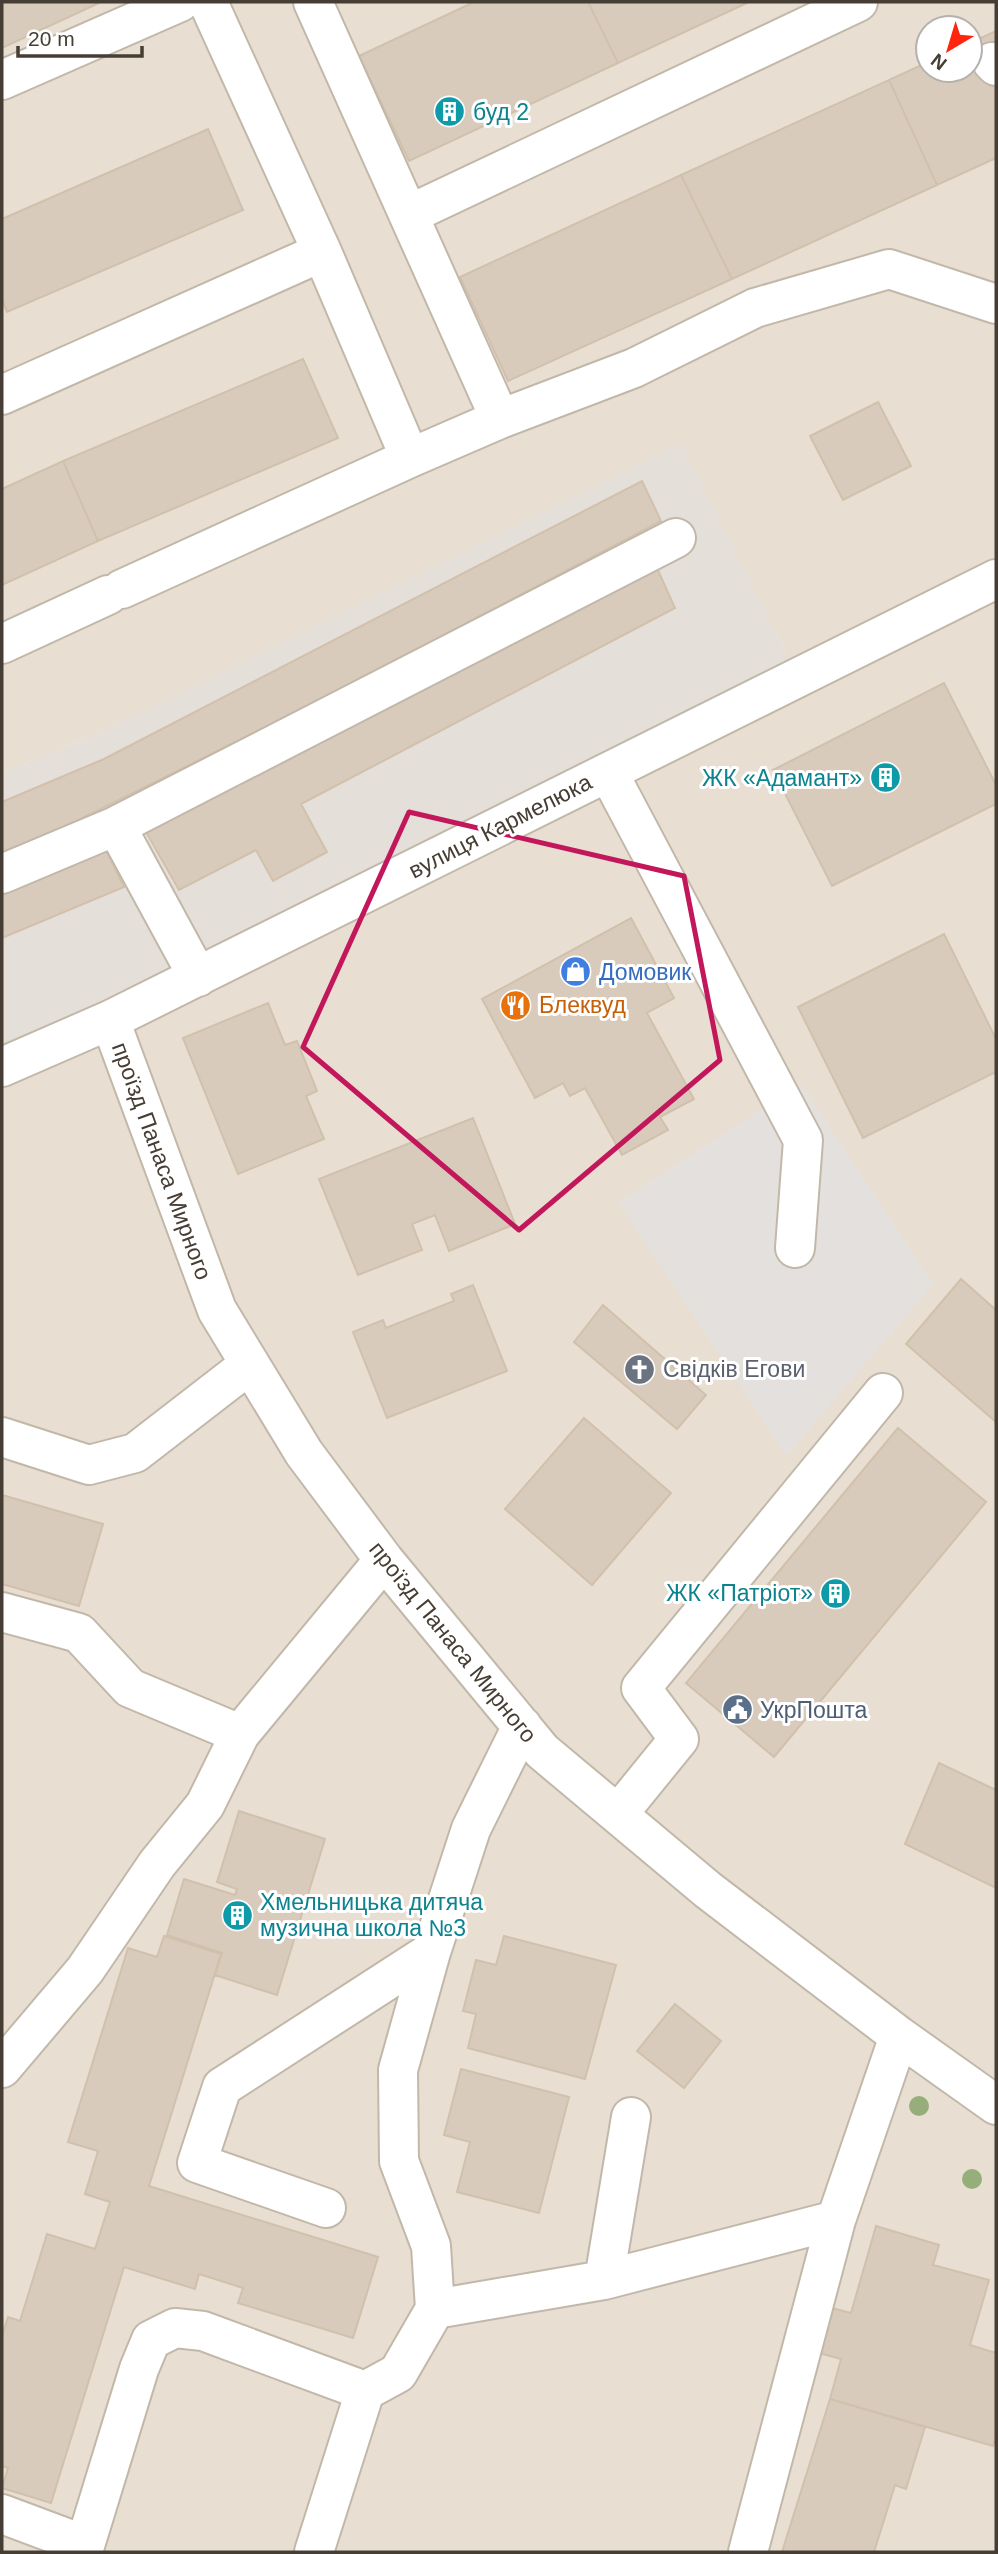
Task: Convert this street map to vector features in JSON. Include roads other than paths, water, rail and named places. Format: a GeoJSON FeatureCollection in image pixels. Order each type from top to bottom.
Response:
{"type":"FeatureCollection","features":[{"type":"Feature","properties":{"kind":"street"},"geometry":{"type":"LineString","coordinates":[[2,80],[180,2]]}},
{"type":"Feature","properties":{"kind":"street"},"geometry":{"type":"LineString","coordinates":[[208,2],[322,252],[410,458]]}},
{"type":"Feature","properties":{"kind":"street"},"geometry":{"type":"LineString","coordinates":[[313,2],[500,419]]}},
{"type":"Feature","properties":{"kind":"street"},"geometry":{"type":"LineString","coordinates":[[410,214],[859,2]]}},
{"type":"Feature","properties":{"kind":"street"},"geometry":{"type":"LineString","coordinates":[[2,395],[322,252]]}},
{"type":"Feature","properties":{"kind":"street"},"geometry":{"type":"LineString","coordinates":[[2,644],[410,458],[500,419],[634,368],[755,308],[889,270],[996,304]]}},
{"type":"Feature","properties":{"kind":"street"},"geometry":{"type":"LineString","coordinates":[[2,874],[116,827],[676,538]]}},
{"type":"Feature","properties":{"kind":"street","name":"вулиця Кармелюка"},"geometry":{"type":"LineString","coordinates":[[2,1067],[110,1020],[198,977],[996,579]]}},
{"type":"Feature","properties":{"kind":"street"},"geometry":{"type":"LineString","coordinates":[[608,772],[803,1140],[795,1248]]}},
{"type":"Feature","properties":{"kind":"street"},"geometry":{"type":"LineString","coordinates":[[116,827],[198,977]]}},
{"type":"Feature","properties":{"kind":"street","name":"проїзд Панаса Мирного"},"geometry":{"type":"LineString","coordinates":[[110,1020],[217,1310],[304,1453],[384,1560],[542,1751],[708,1890],[899,2036],[996,2105]]}},
{"type":"Feature","properties":{"kind":"street"},"geometry":{"type":"LineString","coordinates":[[2,1437],[89,1465],[135,1453],[250,1364]]}},
{"type":"Feature","properties":{"kind":"street"},"geometry":{"type":"LineString","coordinates":[[618,1814],[679,1739],[640,1688],[883,1392]]}},
{"type":"Feature","properties":{"kind":"street"},"geometry":{"type":"LineString","coordinates":[[2,2068],[85,1970],[157,1864],[205,1805],[240,1734],[384,1560]]}},
{"type":"Feature","properties":{"kind":"street"},"geometry":{"type":"LineString","coordinates":[[2,1612],[79,1633],[130,1688],[240,1734]]}},
{"type":"Feature","properties":{"kind":"street"},"geometry":{"type":"LineString","coordinates":[[314,2552],[365,2392],[398,2373],[435,2309],[431,2246],[399,2161],[398,2070],[430,1952],[471,1829],[522,1726]]}},
{"type":"Feature","properties":{"kind":"street"},"geometry":{"type":"LineString","coordinates":[[326,2207],[197,2163],[222,2087],[430,1952]]}},
{"type":"Feature","properties":{"kind":"street"},"geometry":{"type":"LineString","coordinates":[[748,2552],[836,2220],[899,2036]]}},
{"type":"Feature","properties":{"kind":"street"},"geometry":{"type":"LineString","coordinates":[[604,2280],[631,2117]]}},
{"type":"Feature","properties":{"kind":"street"},"geometry":{"type":"LineString","coordinates":[[435,2309],[604,2280],[836,2220]]}},
{"type":"Feature","properties":{"kind":"street"},"geometry":{"type":"LineString","coordinates":[[2,2514],[84,2549],[139,2369],[151,2340],[175,2328],[203,2331],[365,2392]]}},
{"type":"Feature","properties":{"kind":"place","name":"буд 2"},"geometry":{"type":"Point","coordinates":[450,112]}},
{"type":"Feature","properties":{"kind":"place","name":"ЖК «Адамант»"},"geometry":{"type":"Point","coordinates":[885,778]}},
{"type":"Feature","properties":{"kind":"place","name":"Домовик"},"geometry":{"type":"Point","coordinates":[576,972]}},
{"type":"Feature","properties":{"kind":"place","name":"Блеквуд"},"geometry":{"type":"Point","coordinates":[516,1005]}},
{"type":"Feature","properties":{"kind":"place","name":"Свідків Егови"},"geometry":{"type":"Point","coordinates":[640,1369]}},
{"type":"Feature","properties":{"kind":"place","name":"ЖК «Патріот»"},"geometry":{"type":"Point","coordinates":[836,1593]}},
{"type":"Feature","properties":{"kind":"place","name":"УкрПошта"},"geometry":{"type":"Point","coordinates":[737,1710]}},
{"type":"Feature","properties":{"kind":"place","name":"Хмельницька дитяча музична школа №3"},"geometry":{"type":"Point","coordinates":[237,1915]}}]}
